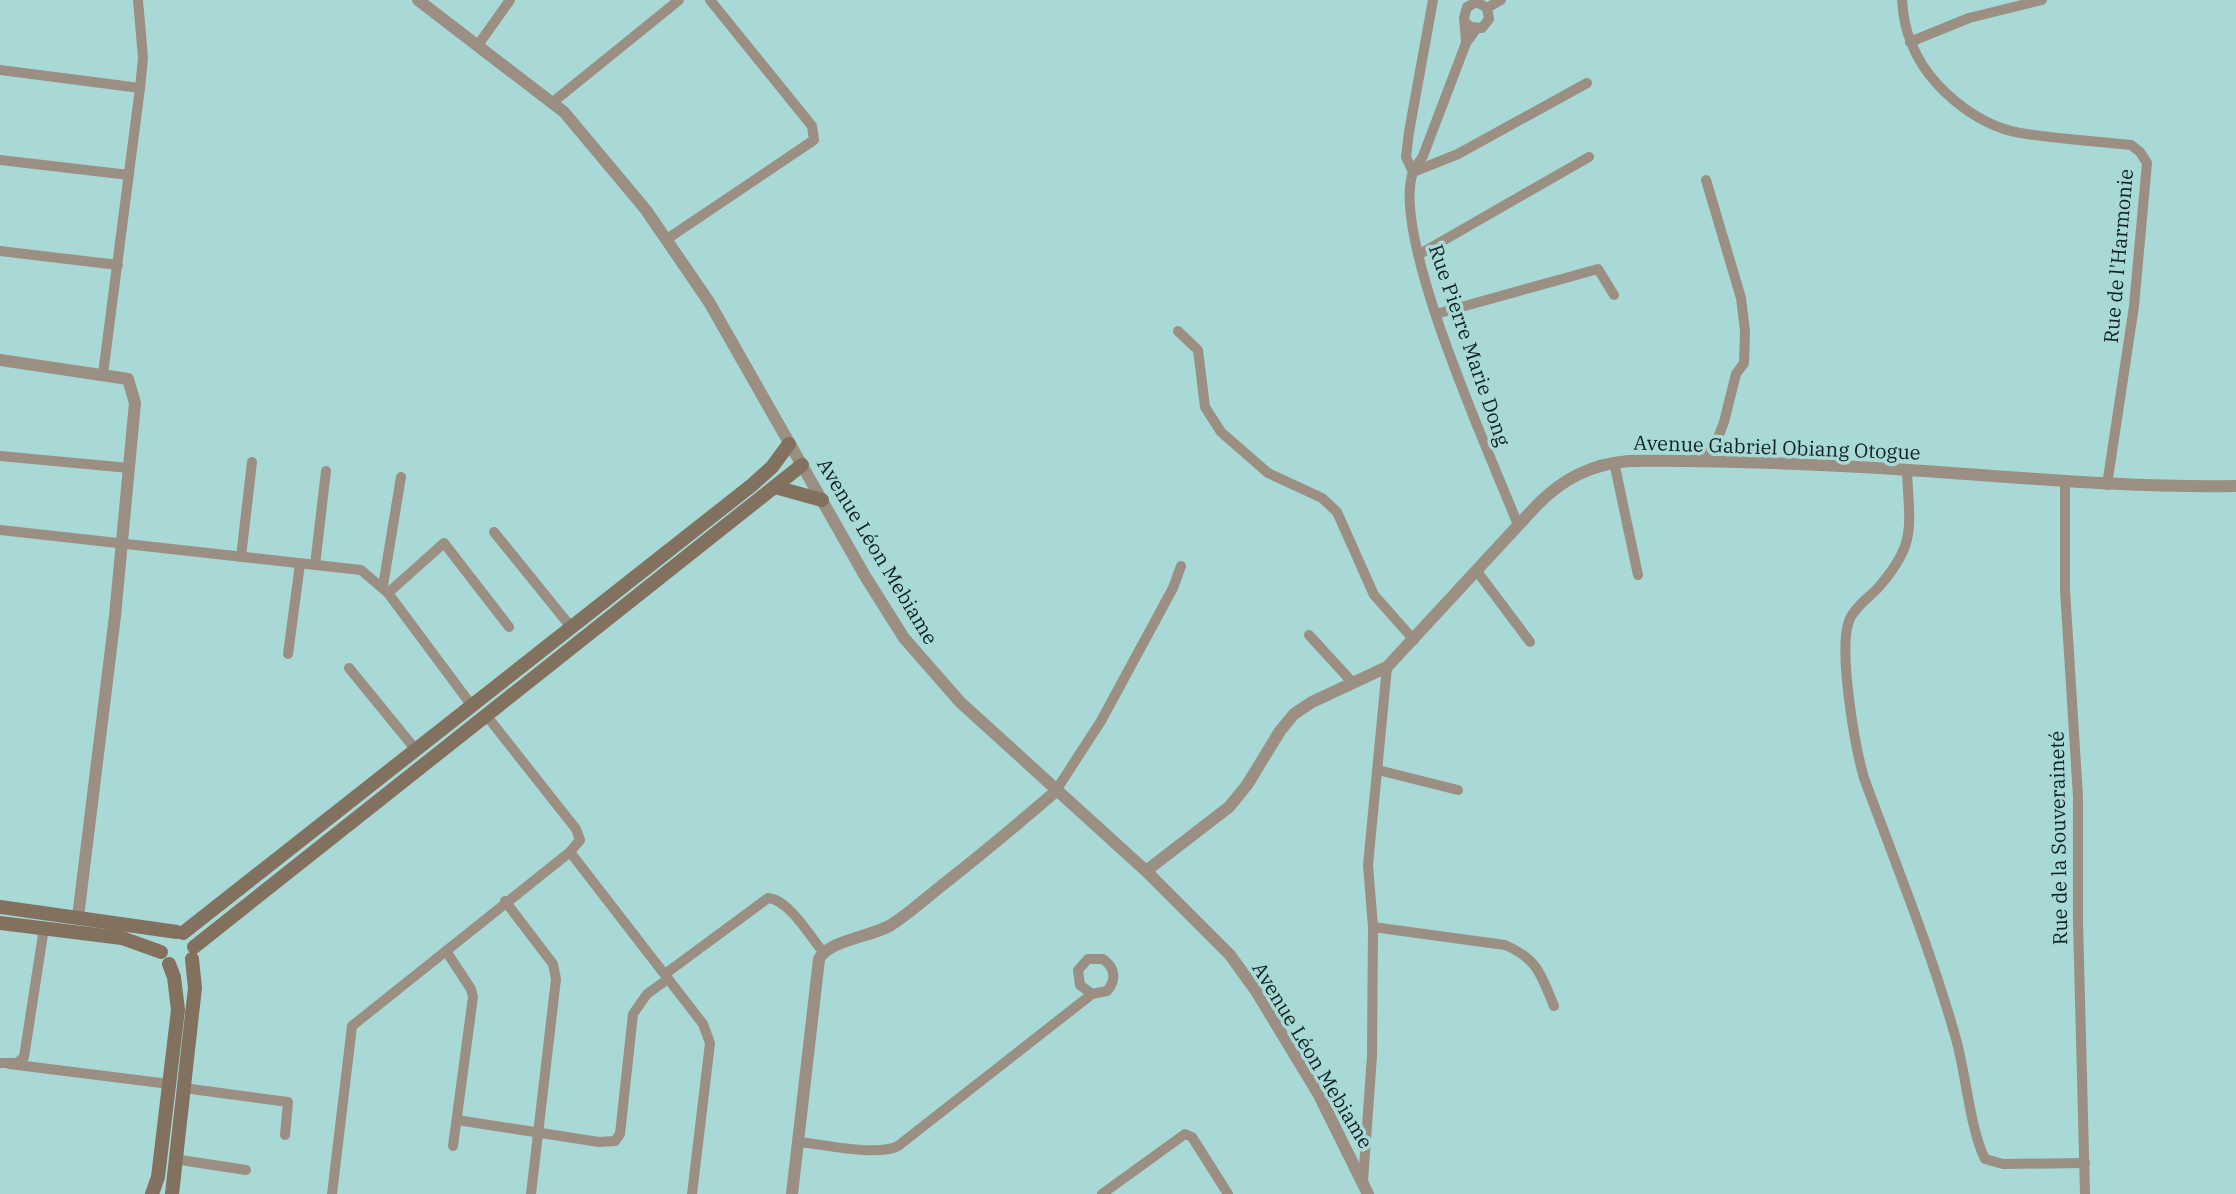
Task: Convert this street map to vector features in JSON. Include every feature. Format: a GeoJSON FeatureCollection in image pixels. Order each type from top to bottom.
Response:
{"type":"FeatureCollection","features":[{"type":"Feature","properties":{"kind":"main road"},"geometry":{"type":"LineString","coordinates":[[172,1194],[178,1010],[175,986],[165,958],[166,936],[180,933],[752,485],[772,467],[789,444]]}},
{"type":"Feature","properties":{"kind":"main road"},"geometry":{"type":"LineString","coordinates":[[0,923],[122,938],[182,966],[193,953],[486,715],[802,465]]}},
{"type":"Feature","properties":{"kind":"main road"},"geometry":{"type":"LineString","coordinates":[[775,487],[822,500]]}},
{"type":"Feature","properties":{"kind":"main road"},"geometry":{"type":"LineString","coordinates":[[0,907],[180,933],[192,939],[195,988],[152,1194]]}},
{"type":"Feature","properties":{"kind":"street"},"geometry":{"type":"LineString","coordinates":[[103,374],[143,58],[138,0]]}},
{"type":"Feature","properties":{"kind":"street","name":"Avenue Léon Mebiame"},"geometry":{"type":"LineString","coordinates":[[418,0],[553,102],[583,132],[667,239],[732,340],[865,576],[910,647],[960,702],[1210,933],[1249,980],[1319,1095],[1368,1194]]}},
{"type":"Feature","properties":{"kind":"street"},"geometry":{"type":"LineString","coordinates":[[478,45],[510,0]]}},
{"type":"Feature","properties":{"kind":"street"},"geometry":{"type":"LineString","coordinates":[[553,102],[679,0]]}},
{"type":"Feature","properties":{"kind":"street"},"geometry":{"type":"LineString","coordinates":[[667,239],[815,137],[812,126],[710,0]]}},
{"type":"Feature","properties":{"kind":"street","name":"Rue Pierre Marie Dong"},"geometry":{"type":"LineString","coordinates":[[1433,0],[1406,157],[1413,172],[1411,199],[1418,255],[1478,429],[1518,525]]}},
{"type":"Feature","properties":{"kind":"street"},"geometry":{"type":"LineString","coordinates":[[1413,172],[1423,156],[1466,43],[1471,26],[1464,12],[1472,3],[1501,0]]}},
{"type":"Feature","properties":{"kind":"street","name":"Rue de l'Harmonie"},"geometry":{"type":"LineString","coordinates":[[1902,0],[1910,42],[1930,77],[1966,108],[1991,123],[2019,133],[2131,145],[2147,163],[2134,306],[2107,485]]}},
{"type":"Feature","properties":{"kind":"street"},"geometry":{"type":"LineString","coordinates":[[1910,42],[1969,18],[2042,0]]}},
{"type":"Feature","properties":{"kind":"street"},"geometry":{"type":"LineString","coordinates":[[1471,26],[1482,28],[1489,19],[1481,3]]}},
{"type":"Feature","properties":{"kind":"street"},"geometry":{"type":"LineString","coordinates":[[0,70],[140,88]]}},
{"type":"Feature","properties":{"kind":"street"},"geometry":{"type":"LineString","coordinates":[[1413,172],[1458,154],[1587,83]]}},
{"type":"Feature","properties":{"kind":"street"},"geometry":{"type":"LineString","coordinates":[[1418,255],[1589,157]]}},
{"type":"Feature","properties":{"kind":"street"},"geometry":{"type":"LineString","coordinates":[[0,160],[129,175]]}},
{"type":"Feature","properties":{"kind":"street"},"geometry":{"type":"LineString","coordinates":[[1699,461],[1699,455],[1714,448],[1724,422],[1736,374],[1744,363],[1745,331],[1741,298],[1706,180]]}},
{"type":"Feature","properties":{"kind":"street"},"geometry":{"type":"LineString","coordinates":[[0,251],[118,265]]}},
{"type":"Feature","properties":{"kind":"street"},"geometry":{"type":"LineString","coordinates":[[1436,314],[1598,269],[1614,295]]}},
{"type":"Feature","properties":{"kind":"street"},"geometry":{"type":"LineString","coordinates":[[1178,331],[1198,350],[1205,407],[1221,432],[1268,473],[1322,498],[1337,512],[1374,595],[1414,640]]}},
{"type":"Feature","properties":{"kind":"street"},"geometry":{"type":"LineString","coordinates":[[0,360],[128,379],[135,403],[115,616],[78,917]]}},
{"type":"Feature","properties":{"kind":"street"},"geometry":{"type":"LineString","coordinates":[[0,456],[129,468]]}},
{"type":"Feature","properties":{"kind":"street","name":"Avenue Gabriel Obiang Otogue"},"geometry":{"type":"LineString","coordinates":[[1146,871],[1229,807],[1294,714],[1312,702],[1387,667],[1518,525],[1562,483],[1585,470],[1614,462],[1699,461],[1907,470],[2107,485],[2236,486]]}},
{"type":"Feature","properties":{"kind":"street"},"geometry":{"type":"LineString","coordinates":[[241,557],[252,462]]}},
{"type":"Feature","properties":{"kind":"street"},"geometry":{"type":"LineString","coordinates":[[1614,462],[1638,575]]}},
{"type":"Feature","properties":{"kind":"street"},"geometry":{"type":"LineString","coordinates":[[1907,470],[1909,531],[1906,548],[1898,563],[1849,618],[1847,628],[1845,641],[1856,749],[1876,811],[1935,964],[1985,1159],[2003,1164],[2085,1163]]}},
{"type":"Feature","properties":{"kind":"street"},"geometry":{"type":"LineString","coordinates":[[315,565],[326,471]]}},
{"type":"Feature","properties":{"kind":"street"},"geometry":{"type":"LineString","coordinates":[[386,590],[401,477]]}},
{"type":"Feature","properties":{"kind":"street","name":"Rue de la Souveraineté"},"geometry":{"type":"LineString","coordinates":[[2065,482],[2065,590],[2078,797],[2085,1194]]}},
{"type":"Feature","properties":{"kind":"street"},"geometry":{"type":"LineString","coordinates":[[0,530],[361,570],[386,590],[472,706]]}},
{"type":"Feature","properties":{"kind":"street"},"geometry":{"type":"LineString","coordinates":[[494,532],[571,627]]}},
{"type":"Feature","properties":{"kind":"street"},"geometry":{"type":"LineString","coordinates":[[386,590],[444,543],[509,627]]}},
{"type":"Feature","properties":{"kind":"street"},"geometry":{"type":"LineString","coordinates":[[288,654],[300,564]]}},
{"type":"Feature","properties":{"kind":"street"},"geometry":{"type":"LineString","coordinates":[[792,1194],[819,959],[823,952],[833,946],[867,937],[898,920],[1011,831],[1055,792],[1101,721],[1173,588],[1181,566]]}},
{"type":"Feature","properties":{"kind":"street"},"geometry":{"type":"LineString","coordinates":[[1476,570],[1530,642]]}},
{"type":"Feature","properties":{"kind":"street"},"geometry":{"type":"LineString","coordinates":[[1309,635],[1353,683]]}},
{"type":"Feature","properties":{"kind":"street"},"geometry":{"type":"LineString","coordinates":[[1363,1181],[1372,1056],[1373,927],[1368,865],[1387,667]]}},
{"type":"Feature","properties":{"kind":"street"},"geometry":{"type":"LineString","coordinates":[[349,668],[416,750]]}},
{"type":"Feature","properties":{"kind":"street"},"geometry":{"type":"LineString","coordinates":[[332,1194],[352,1026],[570,852],[580,840],[576,829],[486,715]]}},
{"type":"Feature","properties":{"kind":"street"},"geometry":{"type":"LineString","coordinates":[[1378,770],[1458,790]]}},
{"type":"Feature","properties":{"kind":"street"},"geometry":{"type":"LineString","coordinates":[[570,852],[703,1024],[710,1043],[692,1194]]}},
{"type":"Feature","properties":{"kind":"street"},"geometry":{"type":"LineString","coordinates":[[457,1120],[599,1142],[618,1139],[633,1014],[647,994],[768,898],[784,904],[823,952]]}},
{"type":"Feature","properties":{"kind":"street"},"geometry":{"type":"LineString","coordinates":[[505,901],[553,964],[555,973],[531,1194]]}},
{"type":"Feature","properties":{"kind":"street"},"geometry":{"type":"LineString","coordinates":[[1373,927],[1505,945],[1521,951],[1536,964],[1554,1006]]}},
{"type":"Feature","properties":{"kind":"street"},"geometry":{"type":"LineString","coordinates":[[5,1063],[24,1057],[28,1045],[44,928]]}},
{"type":"Feature","properties":{"kind":"street"},"geometry":{"type":"LineString","coordinates":[[446,951],[473,997],[453,1146]]}},
{"type":"Feature","properties":{"kind":"street"},"geometry":{"type":"LineString","coordinates":[[798,1142],[891,1150],[1092,994]]}},
{"type":"Feature","properties":{"kind":"street"},"geometry":{"type":"LineString","coordinates":[[5,1063],[288,1102],[285,1135]]}},
{"type":"Feature","properties":{"kind":"street"},"geometry":{"type":"LineString","coordinates":[[1102,1194],[1185,1134],[1192,1137],[1228,1194]]}},
{"type":"Feature","properties":{"kind":"street"},"geometry":{"type":"LineString","coordinates":[[174,1159],[246,1170]]}}]}
